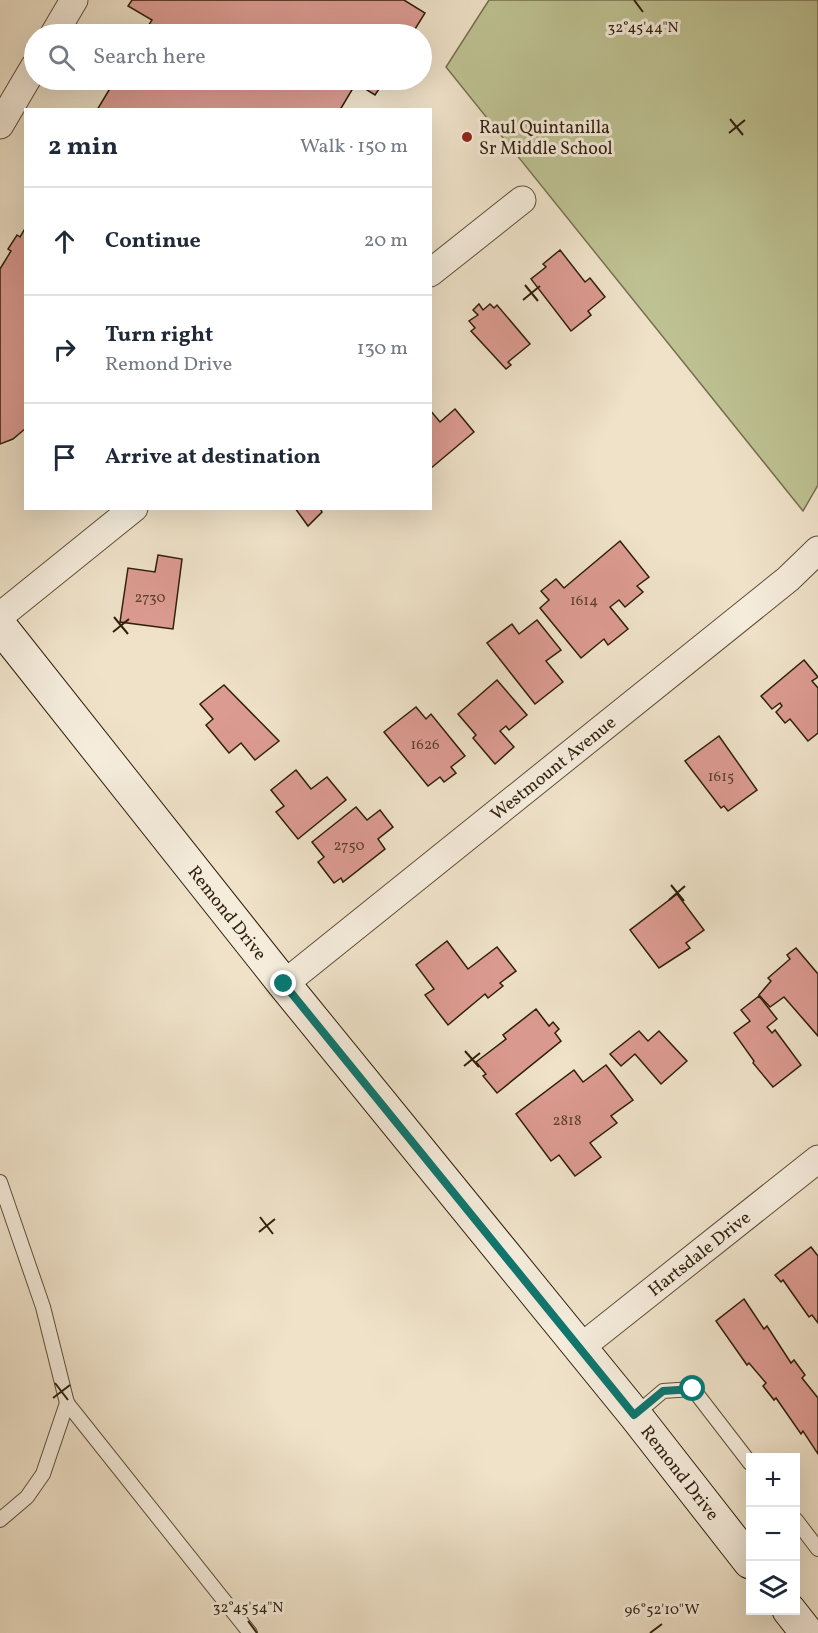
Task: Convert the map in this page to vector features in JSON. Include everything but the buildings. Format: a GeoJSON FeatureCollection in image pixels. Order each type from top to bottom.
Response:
{"type":"FeatureCollection","features":[{"type":"Feature","properties":{"kind":"street"},"geometry":{"type":"LineString","coordinates":[[60,24],[74,0]]}},
{"type":"Feature","properties":{"kind":"street"},"geometry":{"type":"LineString","coordinates":[[0,125],[24,84]]}},
{"type":"Feature","properties":{"kind":"street"},"geometry":{"type":"LineString","coordinates":[[432,271],[522,200]]}},
{"type":"Feature","properties":{"kind":"street"},"geometry":{"type":"LineString","coordinates":[[0,616],[132,510]]}},
{"type":"Feature","properties":{"kind":"street","name":"Westmount Avenue"},"geometry":{"type":"LineString","coordinates":[[284,984],[788,579],[818,550]]}},
{"type":"Feature","properties":{"kind":"street","name":"Remond Drive"},"geometry":{"type":"LineString","coordinates":[[0,626],[284,984],[580,1348],[749,1561]]}},
{"type":"Feature","properties":{"kind":"street","name":"Hartsdale Drive"},"geometry":{"type":"LineString","coordinates":[[580,1348],[815,1167]]}},
{"type":"Feature","properties":{"kind":"street"},"geometry":{"type":"LineString","coordinates":[[792,1615],[807,1633]]}},
{"type":"Feature","properties":{"kind":"lane"},"geometry":{"type":"LineString","coordinates":[[0,1182],[43,1307],[67,1403],[250,1633]]}},
{"type":"Feature","properties":{"kind":"lane"},"geometry":{"type":"LineString","coordinates":[[634,1415],[663,1391],[693,1389],[746,1458]]}},
{"type":"Feature","properties":{"kind":"lane"},"geometry":{"type":"LineString","coordinates":[[0,1520],[27,1497],[43,1474],[67,1403]]}},
{"type":"Feature","properties":{"kind":"lane"},"geometry":{"type":"LineString","coordinates":[[800,1526],[818,1549]]}},
{"type":"Feature","properties":{"kind":"green space"},"geometry":{"type":"Polygon","coordinates":[[[489,0],[818,0],[818,485],[803,511],[446,67],[489,0]]]}},
{"type":"Feature","properties":{"kind":"place","name":"Raul Quintanilla Sr Middle School"},"geometry":{"type":"Point","coordinates":[467,137]}},
{"type":"Feature","properties":{"kind":"route"},"geometry":{"type":"LineString","coordinates":[[284,984],[634,1415],[663,1391],[693,1389]]}}]}
